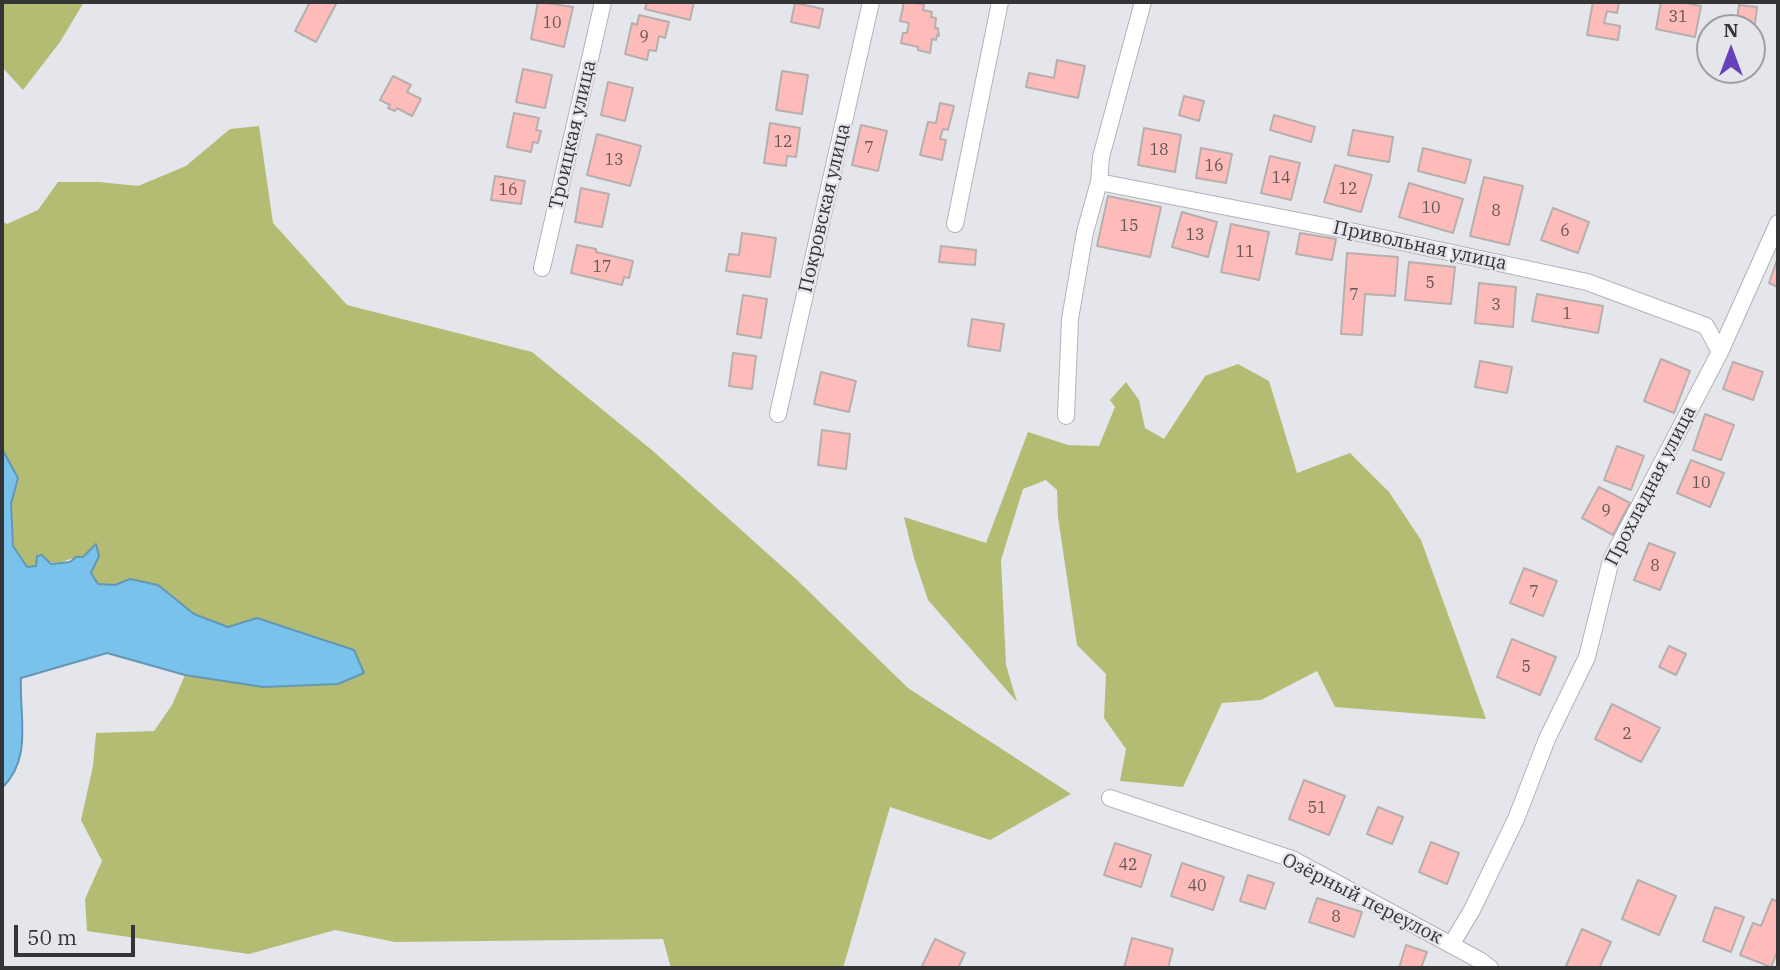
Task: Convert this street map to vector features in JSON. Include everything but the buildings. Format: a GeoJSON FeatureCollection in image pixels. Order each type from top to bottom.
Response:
{"type":"FeatureCollection","features":[{"type":"Feature","properties":{"kind":"street","name":"Троицкая улица"},"geometry":{"type":"LineString","coordinates":[[542,268],[603,2]]}},
{"type":"Feature","properties":{"kind":"street","name":"Покровская улица"},"geometry":{"type":"LineString","coordinates":[[778,414],[871,2]]}},
{"type":"Feature","properties":{"kind":"street"},"geometry":{"type":"LineString","coordinates":[[955,224],[1000,2]]}},
{"type":"Feature","properties":{"kind":"street"},"geometry":{"type":"LineString","coordinates":[[1066,416],[1070,319],[1084,232],[1099,182],[1101,157],[1143,2]]}},
{"type":"Feature","properties":{"kind":"street","name":"Привольная улица"},"geometry":{"type":"LineString","coordinates":[[1099,182],[1350,230],[1587,282],[1706,327],[1720,352]]}},
{"type":"Feature","properties":{"kind":"street","name":"Прохладная улица"},"geometry":{"type":"LineString","coordinates":[[1451,945],[1472,910],[1510,830],[1547,740],[1587,657],[1611,560],[1720,352],[1778,223]]}},
{"type":"Feature","properties":{"kind":"street","name":"Озёрный переулок"},"geometry":{"type":"LineString","coordinates":[[1110,798],[1292,859],[1490,968]]}},
{"type":"Feature","properties":{"kind":"green space"},"geometry":{"type":"Polygon","coordinates":[[[2,2],[84,2],[60,42],[23,90],[2,67],[2,2]]]}},
{"type":"Feature","properties":{"kind":"green space"},"geometry":{"type":"Polygon","coordinates":[[[259,126],[273,223],[347,305],[532,352],[653,451],[796,579],[908,688],[1071,794],[990,840],[890,807],[843,968],[671,968],[663,939],[395,942],[335,930],[249,954],[87,931],[85,899],[102,861],[81,820],[93,766],[96,733],[154,731],[172,705],[185,675],[263,687],[338,684],[364,672],[293,631],[257,618],[228,627],[194,614],[158,585],[130,579],[115,585],[98,584],[91,573],[99,556],[95,545],[83,557],[57,563],[37,556],[36,566],[27,567],[13,546],[11,504],[18,479],[2,451],[2,221],[7,224],[38,210],[58,182],[138,186],[186,166],[230,129],[259,126]]]}},
{"type":"Feature","properties":{"kind":"green space"},"geometry":{"type":"Polygon","coordinates":[[[1238,364],[1269,381],[1297,473],[1350,453],[1389,492],[1421,540],[1486,719],[1335,707],[1317,671],[1261,700],[1222,703],[1183,787],[1120,781],[1126,749],[1104,718],[1106,674],[1077,645],[1058,517],[1057,490],[1046,480],[1023,489],[1001,560],[1006,665],[1017,702],[928,600],[904,517],[986,543],[1028,432],[1068,445],[1099,446],[1115,407],[1110,400],[1126,382],[1139,400],[1145,428],[1164,439],[1205,376],[1238,364]]]}},
{"type":"Feature","properties":{"kind":"water"},"geometry":{"type":"Polygon","coordinates":[[[2,449],[18,478],[11,504],[13,546],[27,567],[36,566],[37,556],[42,555],[51,564],[70,562],[76,557],[83,557],[96,544],[99,556],[91,573],[98,584],[115,585],[130,579],[158,585],[194,614],[228,627],[257,618],[354,650],[364,673],[338,684],[263,687],[185,675],[107,653],[21,678],[21,750],[12,776],[2,788],[2,449]]]}}]}
